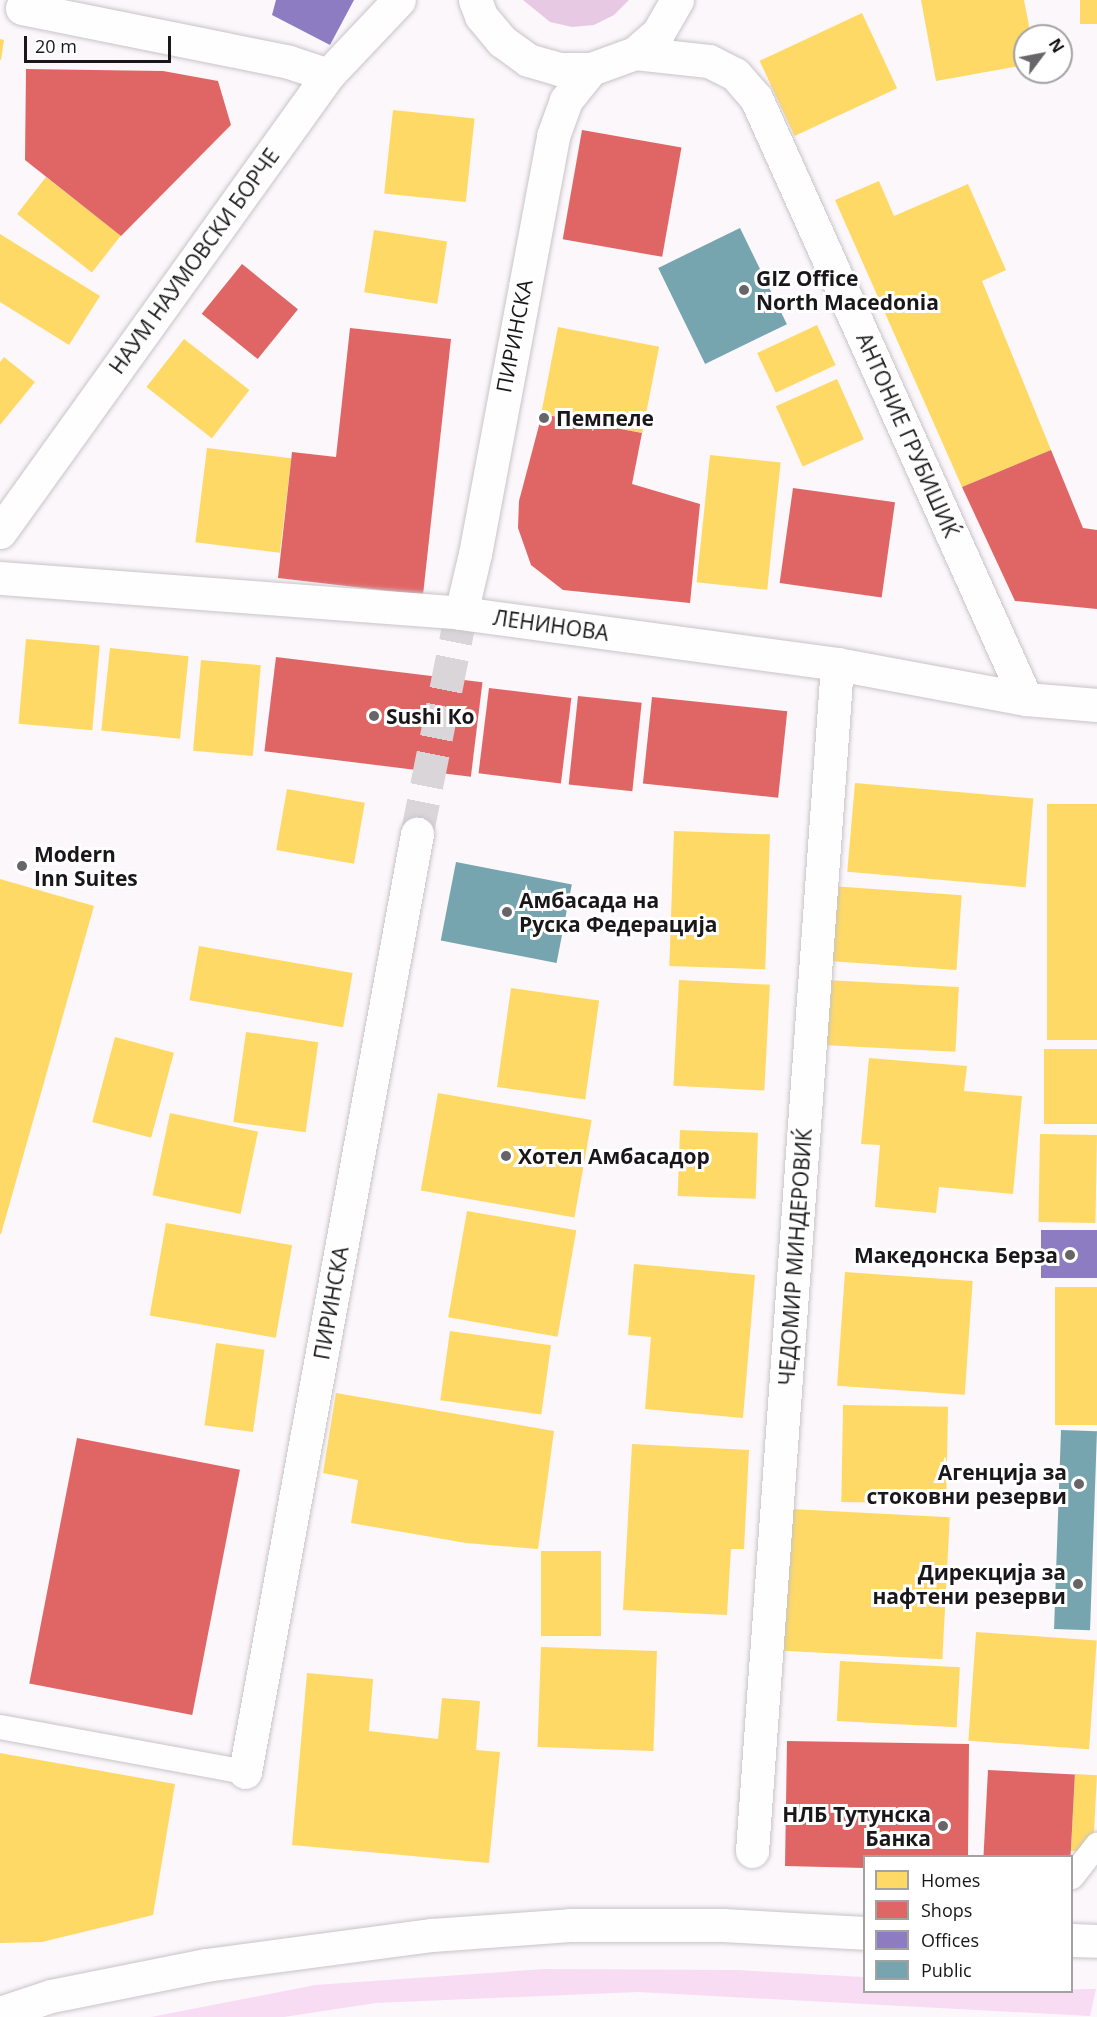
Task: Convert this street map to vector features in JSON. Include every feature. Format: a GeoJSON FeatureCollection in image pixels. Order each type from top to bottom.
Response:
{"type":"FeatureCollection","features":[{"type":"Feature","properties":{"kind":"street","name":"НАУМ НАУМОВСКИ БОРЧЕ"},"geometry":{"type":"LineString","coordinates":[[0,532],[328,75],[399,0]]}},
{"type":"Feature","properties":{"kind":"street"},"geometry":{"type":"LineString","coordinates":[[475,0],[481,16],[502,41],[528,60],[559,69],[591,69],[635,53],[658,33],[681,3]]}},
{"type":"Feature","properties":{"kind":"street"},"geometry":{"type":"LineString","coordinates":[[22,8],[289,62],[328,75]]}},
{"type":"Feature","properties":{"kind":"street","name":"АНТОНИЕ ГРУБИШИЌ"},"geometry":{"type":"LineString","coordinates":[[635,53],[709,61],[735,74],[756,98],[1026,699]]}},
{"type":"Feature","properties":{"kind":"street","name":"ПИРИНСКА"},"geometry":{"type":"LineString","coordinates":[[461,613],[475,554],[554,136],[566,100],[591,69]]}},
{"type":"Feature","properties":{"kind":"street","name":"ЛЕНИНОВА"},"geometry":{"type":"LineString","coordinates":[[0,578],[461,613],[837,664],[1026,699],[1097,705]]}},
{"type":"Feature","properties":{"kind":"street","name":"ЧЕДОМИР МИНДЕРОВИЌ"},"geometry":{"type":"LineString","coordinates":[[752,1851],[837,664]]}},
{"type":"Feature","properties":{"kind":"street","name":"ПИРИНСКА"},"geometry":{"type":"LineString","coordinates":[[245,1772],[417,834]]}},
{"type":"Feature","properties":{"kind":"street"},"geometry":{"type":"LineString","coordinates":[[0,2013],[51,1996],[206,1965],[432,1935],[570,1925],[723,1925],[863,1933]]}},
{"type":"Feature","properties":{"kind":"street"},"geometry":{"type":"LineString","coordinates":[[1073,1940],[1097,1941]]}},
{"type":"Feature","properties":{"kind":"street"},"geometry":{"type":"LineString","coordinates":[[0,1990],[51,1996]]}},
{"type":"Feature","properties":{"kind":"lane"},"geometry":{"type":"LineString","coordinates":[[0,1726],[245,1772]]}},
{"type":"Feature","properties":{"kind":"lane"},"geometry":{"type":"LineString","coordinates":[[1073,1875],[1097,1845]]}},
{"type":"Feature","properties":{"kind":"shaded area"},"geometry":{"type":"Polygon","coordinates":[[[523,0],[629,0],[614,15],[594,25],[572,27],[550,22],[523,0]]]}},
{"type":"Feature","properties":{"kind":"shaded area"},"geometry":{"type":"Polygon","coordinates":[[[544,1969],[737,1970],[863,1977],[863,1993],[1073,1993],[1073,1989],[1096,1989],[1090,2016],[638,1992],[376,2003],[284,2017],[151,2017],[315,1985],[544,1969]]]}},
{"type":"Feature","properties":{"kind":"building: Homes"},"geometry":{"type":"Polygon","coordinates":[[[921,0],[1024,0],[1029,24],[1013,24],[1013,67],[936,81],[921,0]]]}},
{"type":"Feature","properties":{"kind":"building: Homes"},"geometry":{"type":"Polygon","coordinates":[[[1080,0],[1097,0],[1097,24],[1080,24],[1080,0]]]}},
{"type":"Feature","properties":{"kind":"building: Homes"},"geometry":{"type":"Polygon","coordinates":[[[862,13],[897,88],[795,136],[760,61],[862,13]]]}},
{"type":"Feature","properties":{"kind":"building: Homes"},"geometry":{"type":"Polygon","coordinates":[[[0,39],[4,40],[1,60],[0,60],[0,39]]]}},
{"type":"Feature","properties":{"kind":"building: Homes"},"geometry":{"type":"Polygon","coordinates":[[[393,110],[475,119],[466,202],[384,194],[393,110]]]}},
{"type":"Feature","properties":{"kind":"building: Homes"},"geometry":{"type":"Polygon","coordinates":[[[46,177],[121,235],[92,273],[17,214],[46,177]]]}},
{"type":"Feature","properties":{"kind":"building: Homes"},"geometry":{"type":"Polygon","coordinates":[[[879,181],[894,216],[968,184],[1006,270],[982,281],[1051,450],[962,487],[835,200],[879,181]]]}},
{"type":"Feature","properties":{"kind":"building: Homes"},"geometry":{"type":"Polygon","coordinates":[[[374,230],[447,242],[437,304],[364,292],[374,230]]]}},
{"type":"Feature","properties":{"kind":"building: Homes"},"geometry":{"type":"Polygon","coordinates":[[[0,234],[100,296],[69,345],[0,302],[0,234]]]}},
{"type":"Feature","properties":{"kind":"building: Homes"},"geometry":{"type":"Polygon","coordinates":[[[817,325],[836,365],[776,393],[757,353],[817,325]]]}},
{"type":"Feature","properties":{"kind":"building: Homes"},"geometry":{"type":"Polygon","coordinates":[[[558,327],[659,347],[642,433],[541,413],[558,327]]]}},
{"type":"Feature","properties":{"kind":"building: Homes"},"geometry":{"type":"Polygon","coordinates":[[[184,339],[249,390],[212,438],[146,387],[184,339]]]}},
{"type":"Feature","properties":{"kind":"building: Homes"},"geometry":{"type":"Polygon","coordinates":[[[4,357],[35,382],[0,425],[0,362],[4,357]]]}},
{"type":"Feature","properties":{"kind":"building: Homes"},"geometry":{"type":"Polygon","coordinates":[[[837,379],[864,439],[803,467],[776,406],[837,379]]]}},
{"type":"Feature","properties":{"kind":"building: Homes"},"geometry":{"type":"Polygon","coordinates":[[[207,448],[291,458],[280,553],[195,542],[207,448]]]}},
{"type":"Feature","properties":{"kind":"building: Homes"},"geometry":{"type":"Polygon","coordinates":[[[710,455],[781,462],[767,590],[697,582],[710,455]]]}},
{"type":"Feature","properties":{"kind":"building: Homes"},"geometry":{"type":"Polygon","coordinates":[[[26,639],[100,645],[92,730],[19,724],[26,639]]]}},
{"type":"Feature","properties":{"kind":"building: Homes"},"geometry":{"type":"Polygon","coordinates":[[[110,648],[189,656],[180,739],[101,731],[110,648]]]}},
{"type":"Feature","properties":{"kind":"building: Homes"},"geometry":{"type":"Polygon","coordinates":[[[201,660],[261,665],[253,756],[193,751],[201,660]]]}},
{"type":"Feature","properties":{"kind":"building: Homes"},"geometry":{"type":"Polygon","coordinates":[[[855,783],[1033,799],[1026,887],[847,872],[855,783]]]}},
{"type":"Feature","properties":{"kind":"building: Homes"},"geometry":{"type":"Polygon","coordinates":[[[287,789],[365,803],[354,864],[276,850],[287,789]]]}},
{"type":"Feature","properties":{"kind":"building: Homes"},"geometry":{"type":"Polygon","coordinates":[[[1047,804],[1097,804],[1097,1040],[1047,1040],[1047,804]]]}},
{"type":"Feature","properties":{"kind":"building: Homes"},"geometry":{"type":"Polygon","coordinates":[[[674,831],[770,834],[765,969],[669,966],[674,831]]]}},
{"type":"Feature","properties":{"kind":"building: Homes"},"geometry":{"type":"Polygon","coordinates":[[[0,879],[94,906],[1,1234],[0,1234],[0,879]]]}},
{"type":"Feature","properties":{"kind":"building: Homes"},"geometry":{"type":"Polygon","coordinates":[[[831,886],[962,895],[956,970],[826,961],[831,886]]]}},
{"type":"Feature","properties":{"kind":"building: Homes"},"geometry":{"type":"Polygon","coordinates":[[[199,946],[353,973],[343,1027],[189,1000],[199,946]]]}},
{"type":"Feature","properties":{"kind":"building: Homes"},"geometry":{"type":"Polygon","coordinates":[[[679,980],[770,985],[764,1091],[673,1086],[679,980]]]}},
{"type":"Feature","properties":{"kind":"building: Homes"},"geometry":{"type":"Polygon","coordinates":[[[826,980],[959,987],[955,1052],[823,1045],[826,980]]]}},
{"type":"Feature","properties":{"kind":"building: Homes"},"geometry":{"type":"Polygon","coordinates":[[[511,988],[599,1000],[585,1099],[497,1087],[511,988]]]}},
{"type":"Feature","properties":{"kind":"building: Homes"},"geometry":{"type":"Polygon","coordinates":[[[246,1032],[318,1042],[306,1132],[233,1122],[246,1032]]]}},
{"type":"Feature","properties":{"kind":"building: Homes"},"geometry":{"type":"Polygon","coordinates":[[[115,1037],[174,1053],[151,1138],[92,1122],[115,1037]]]}},
{"type":"Feature","properties":{"kind":"building: Homes"},"geometry":{"type":"Polygon","coordinates":[[[1044,1049],[1097,1049],[1097,1124],[1044,1124],[1044,1049]]]}},
{"type":"Feature","properties":{"kind":"building: Homes"},"geometry":{"type":"Polygon","coordinates":[[[869,1058],[967,1066],[964,1091],[1022,1096],[1013,1194],[939,1187],[936,1213],[875,1207],[880,1145],[861,1144],[869,1058]]]}},
{"type":"Feature","properties":{"kind":"building: Homes","name":"Хотел Амбасадор"},"geometry":{"type":"Polygon","coordinates":[[[438,1093],[592,1120],[574,1218],[421,1190],[438,1093]]]}},
{"type":"Feature","properties":{"kind":"building: Homes"},"geometry":{"type":"Polygon","coordinates":[[[170,1113],[258,1132],[241,1214],[153,1195],[170,1113]]]}},
{"type":"Feature","properties":{"kind":"building: Homes"},"geometry":{"type":"Polygon","coordinates":[[[680,1130],[758,1133],[756,1199],[678,1196],[680,1130]]]}},
{"type":"Feature","properties":{"kind":"building: Homes"},"geometry":{"type":"Polygon","coordinates":[[[1040,1134],[1097,1135],[1095,1223],[1038,1222],[1040,1134]]]}},
{"type":"Feature","properties":{"kind":"building: Homes"},"geometry":{"type":"Polygon","coordinates":[[[467,1211],[576,1230],[558,1337],[448,1317],[467,1211]]]}},
{"type":"Feature","properties":{"kind":"building: Homes"},"geometry":{"type":"Polygon","coordinates":[[[166,1223],[292,1245],[276,1338],[150,1316],[166,1223]]]}},
{"type":"Feature","properties":{"kind":"building: Homes"},"geometry":{"type":"Polygon","coordinates":[[[634,1264],[755,1275],[743,1418],[645,1409],[651,1337],[628,1335],[634,1264]]]}},
{"type":"Feature","properties":{"kind":"building: Homes"},"geometry":{"type":"Polygon","coordinates":[[[845,1272],[973,1281],[965,1395],[837,1386],[845,1272]]]}},
{"type":"Feature","properties":{"kind":"building: Homes"},"geometry":{"type":"Polygon","coordinates":[[[1055,1287],[1097,1287],[1097,1425],[1055,1425],[1055,1287]]]}},
{"type":"Feature","properties":{"kind":"building: Homes"},"geometry":{"type":"Polygon","coordinates":[[[450,1331],[551,1345],[541,1415],[440,1400],[450,1331]]]}},
{"type":"Feature","properties":{"kind":"building: Homes"},"geometry":{"type":"Polygon","coordinates":[[[216,1343],[265,1350],[253,1432],[204,1425],[216,1343]]]}},
{"type":"Feature","properties":{"kind":"building: Homes"},"geometry":{"type":"Polygon","coordinates":[[[336,1393],[554,1431],[538,1549],[466,1543],[351,1523],[358,1480],[323,1473],[336,1393]]]}},
{"type":"Feature","properties":{"kind":"building: Homes"},"geometry":{"type":"Polygon","coordinates":[[[843,1405],[948,1407],[946,1504],[841,1502],[843,1405]]]}},
{"type":"Feature","properties":{"kind":"building: Homes"},"geometry":{"type":"Polygon","coordinates":[[[632,1444],[749,1450],[744,1549],[731,1549],[727,1615],[623,1610],[632,1444]]]}},
{"type":"Feature","properties":{"kind":"building: Homes"},"geometry":{"type":"Polygon","coordinates":[[[791,1509],[950,1517],[942,1659],[784,1651],[791,1509]]]}},
{"type":"Feature","properties":{"kind":"building: Homes"},"geometry":{"type":"Polygon","coordinates":[[[541,1551],[601,1551],[601,1636],[541,1636],[541,1551]]]}},
{"type":"Feature","properties":{"kind":"building: Homes"},"geometry":{"type":"Polygon","coordinates":[[[976,1632],[1097,1640],[1089,1749],[968,1741],[976,1632]]]}},
{"type":"Feature","properties":{"kind":"building: Homes"},"geometry":{"type":"Polygon","coordinates":[[[541,1647],[657,1651],[653,1751],[538,1747],[541,1647]]]}},
{"type":"Feature","properties":{"kind":"building: Homes"},"geometry":{"type":"Polygon","coordinates":[[[840,1661],[960,1667],[957,1727],[837,1721],[840,1661]]]}},
{"type":"Feature","properties":{"kind":"building: Homes"},"geometry":{"type":"Polygon","coordinates":[[[307,1673],[373,1679],[369,1731],[438,1739],[442,1698],[480,1701],[476,1750],[500,1752],[489,1863],[292,1845],[307,1673]]]}},
{"type":"Feature","properties":{"kind":"building: Homes"},"geometry":{"type":"Polygon","coordinates":[[[0,1753],[175,1784],[153,1915],[42,1942],[0,1943],[0,1753]]]}},
{"type":"Feature","properties":{"kind":"building: Homes"},"geometry":{"type":"Polygon","coordinates":[[[1075,1774],[1097,1775],[1093,1852],[1071,1851],[1075,1774]]]}},
{"type":"Feature","properties":{"kind":"building: Shops"},"geometry":{"type":"Polygon","coordinates":[[[26,69],[163,71],[218,81],[231,125],[121,236],[25,160],[26,69]]]}},
{"type":"Feature","properties":{"kind":"building: Shops"},"geometry":{"type":"Polygon","coordinates":[[[582,130],[681,148],[662,257],[563,239],[582,130]]]}},
{"type":"Feature","properties":{"kind":"building: Shops"},"geometry":{"type":"Polygon","coordinates":[[[242,264],[298,309],[258,359],[202,314],[242,264]]]}},
{"type":"Feature","properties":{"kind":"building: Shops"},"geometry":{"type":"Polygon","coordinates":[[[350,328],[451,339],[423,595],[278,578],[292,452],[336,457],[350,328]]]}},
{"type":"Feature","properties":{"kind":"building: Shops"},"geometry":{"type":"Polygon","coordinates":[[[542,414],[642,433],[632,484],[700,504],[690,603],[563,590],[531,565],[518,528],[519,501],[542,414]]]}},
{"type":"Feature","properties":{"kind":"building: Shops"},"geometry":{"type":"Polygon","coordinates":[[[1051,450],[1083,528],[1097,530],[1097,609],[1015,601],[962,487],[1051,450]]]}},
{"type":"Feature","properties":{"kind":"building: Shops"},"geometry":{"type":"Polygon","coordinates":[[[793,488],[895,502],[882,597],[780,583],[793,488]]]}},
{"type":"Feature","properties":{"kind":"building: Shops","name":"Sushi Ко"},"geometry":{"type":"Polygon","coordinates":[[[276,657],[482,682],[471,777],[264,751],[276,657]]]}},
{"type":"Feature","properties":{"kind":"building: Shops"},"geometry":{"type":"Polygon","coordinates":[[[489,688],[571,698],[561,783],[479,773],[489,688]]]}},
{"type":"Feature","properties":{"kind":"building: Shops"},"geometry":{"type":"Polygon","coordinates":[[[578,696],[642,703],[632,791],[569,785],[578,696]]]}},
{"type":"Feature","properties":{"kind":"building: Shops"},"geometry":{"type":"Polygon","coordinates":[[[652,697],[787,711],[778,798],[643,784],[652,697]]]}},
{"type":"Feature","properties":{"kind":"building: Shops"},"geometry":{"type":"Polygon","coordinates":[[[77,1438],[240,1470],[192,1715],[29,1683],[77,1438]]]}},
{"type":"Feature","properties":{"kind":"building: Shops"},"geometry":{"type":"Polygon","coordinates":[[[787,1741],[969,1744],[968,1855],[863,1855],[863,1868],[785,1866],[787,1741]]]}},
{"type":"Feature","properties":{"kind":"building: Shops"},"geometry":{"type":"Polygon","coordinates":[[[988,1770],[1075,1775],[1071,1855],[984,1855],[988,1770]]]}},
{"type":"Feature","properties":{"kind":"building: Offices"},"geometry":{"type":"Polygon","coordinates":[[[276,0],[354,0],[330,45],[272,15],[276,0]]]}},
{"type":"Feature","properties":{"kind":"building: Offices","name":"Македонска Берза"},"geometry":{"type":"Polygon","coordinates":[[[1041,1230],[1097,1230],[1097,1278],[1041,1278],[1041,1230]]]}},
{"type":"Feature","properties":{"kind":"building: Public"},"geometry":{"type":"Polygon","coordinates":[[[740,228],[787,324],[705,364],[658,268],[740,228]]]}},
{"type":"Feature","properties":{"kind":"building: Public","name":"Aмбасада на Руска Федерациjа"},"geometry":{"type":"Polygon","coordinates":[[[456,862],[572,885],[557,963],[441,941],[456,862]]]}},
{"type":"Feature","properties":{"kind":"building: Public"},"geometry":{"type":"Polygon","coordinates":[[[1061,1430],[1097,1431],[1090,1630],[1054,1629],[1061,1430]]]}},
{"type":"Feature","properties":{"kind":"tunnel"},"geometry":{"type":"LineString","coordinates":[[417,834],[461,613]]}},
{"type":"Feature","properties":{"kind":"place","name":"GIZ Office North Macedonia"},"geometry":{"type":"Point","coordinates":[744,290]}},
{"type":"Feature","properties":{"kind":"place","name":"Пемпеле"},"geometry":{"type":"Point","coordinates":[544,418]}},
{"type":"Feature","properties":{"kind":"place","name":"Sushi Ко"},"geometry":{"type":"Point","coordinates":[374,716]}},
{"type":"Feature","properties":{"kind":"place","name":"Modern Inn Suites"},"geometry":{"type":"Point","coordinates":[22,866]}},
{"type":"Feature","properties":{"kind":"place","name":"Aмбасада на Руска Федерациjа"},"geometry":{"type":"Point","coordinates":[507,912]}},
{"type":"Feature","properties":{"kind":"place","name":"Хотел Амбасадор"},"geometry":{"type":"Point","coordinates":[506,1156]}},
{"type":"Feature","properties":{"kind":"place","name":"Македонска Берза"},"geometry":{"type":"Point","coordinates":[1070,1255]}},
{"type":"Feature","properties":{"kind":"place","name":"Агенција за стоковни резерви"},"geometry":{"type":"Point","coordinates":[1079,1484]}},
{"type":"Feature","properties":{"kind":"place","name":"Дирекција за нафтени резерви"},"geometry":{"type":"Point","coordinates":[1078,1584]}},
{"type":"Feature","properties":{"kind":"place","name":"НЛБ Тутунска Банка"},"geometry":{"type":"Point","coordinates":[943,1826]}}]}
